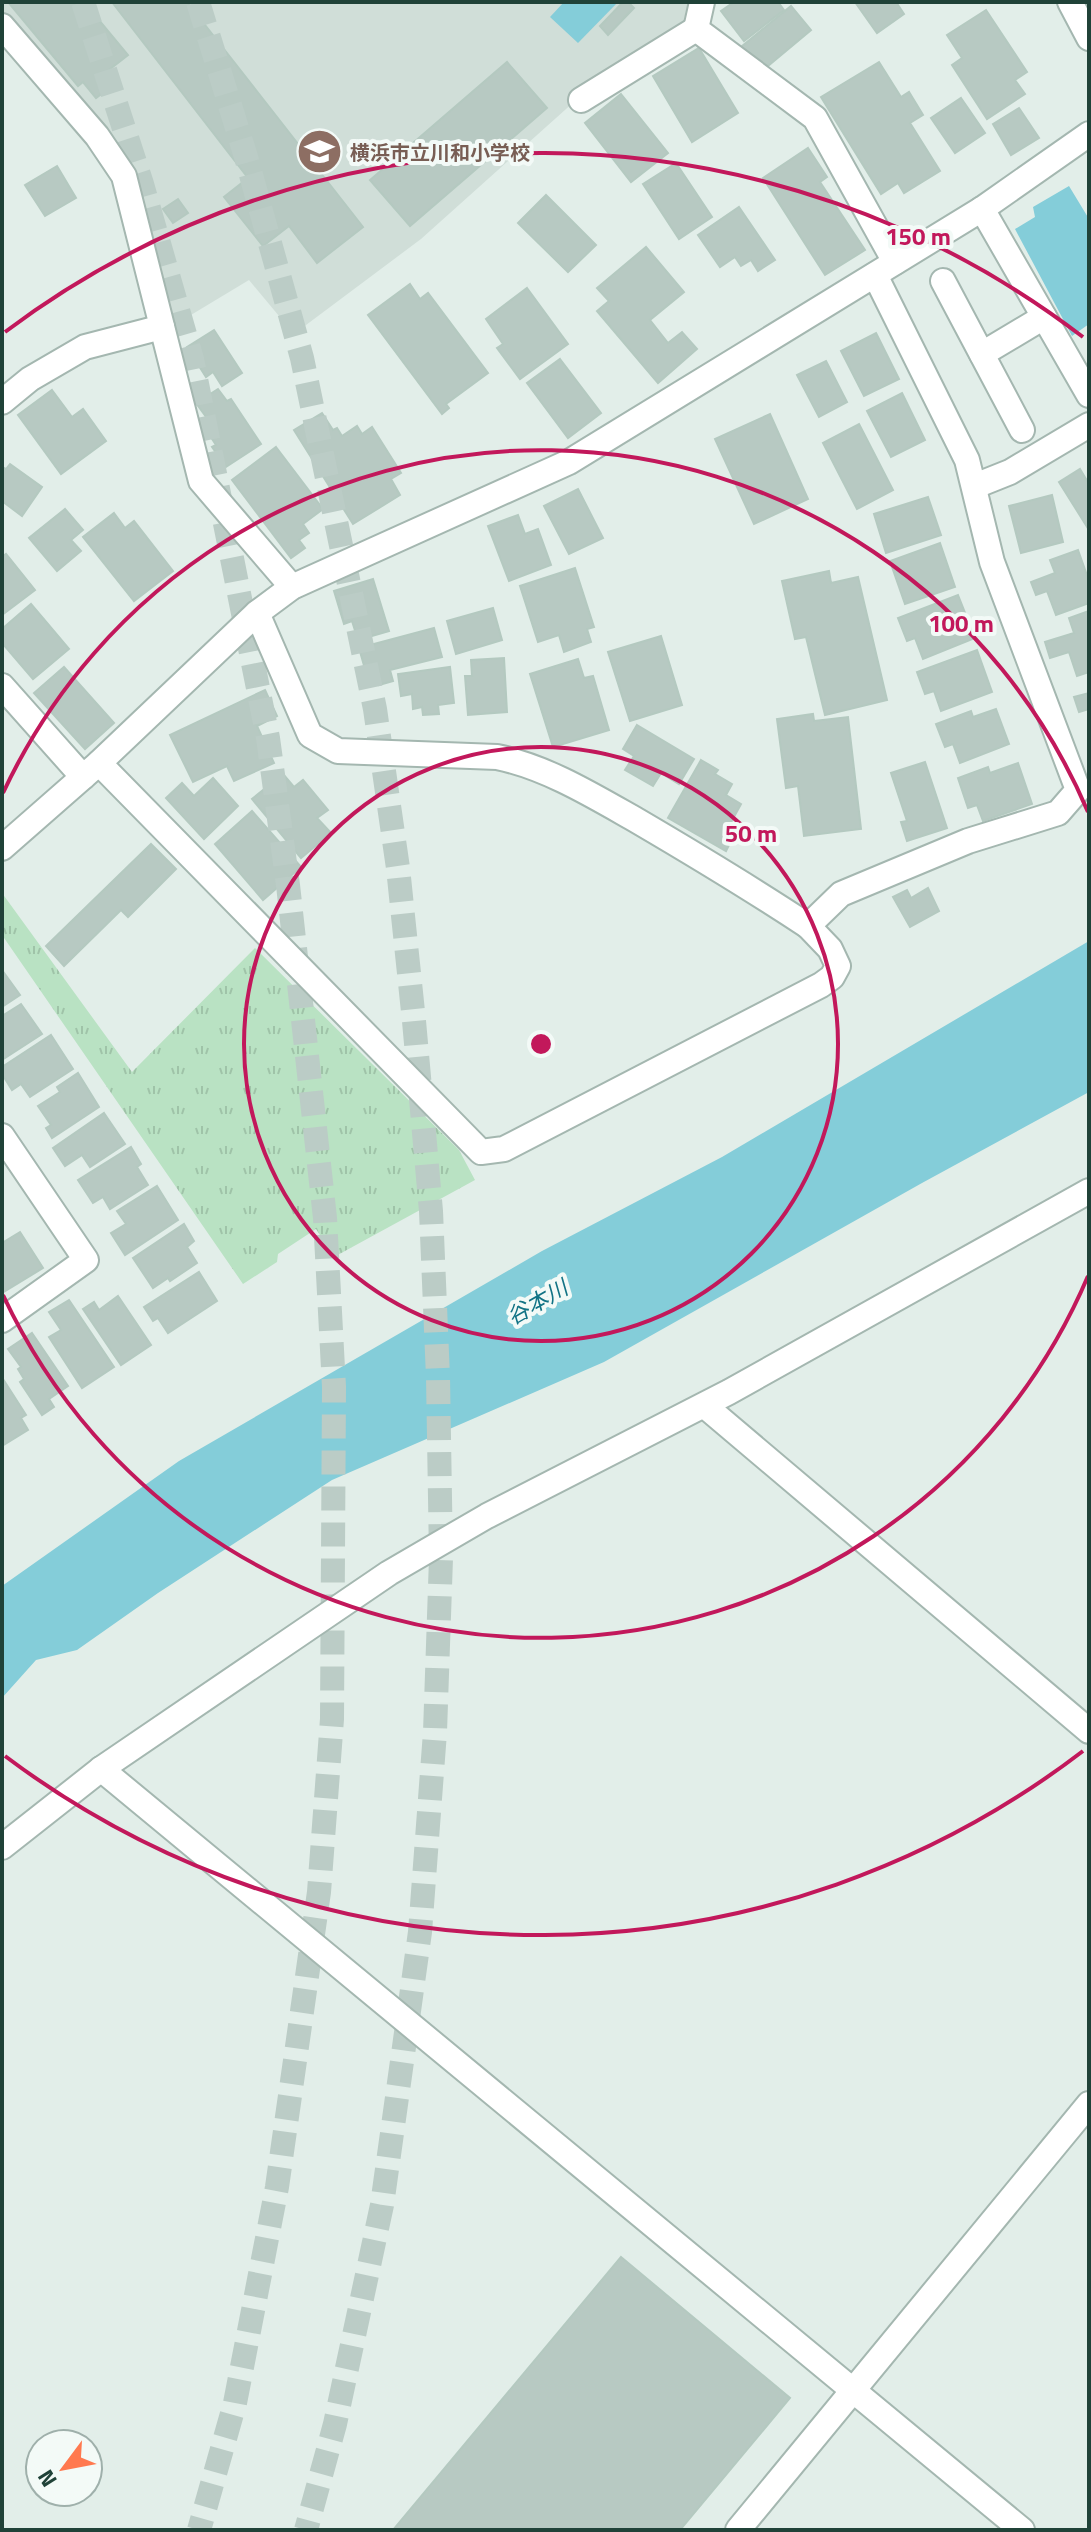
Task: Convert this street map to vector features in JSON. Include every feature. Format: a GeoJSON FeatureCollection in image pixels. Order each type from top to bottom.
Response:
{"type":"FeatureCollection","features":[{"type":"Feature","properties":{"kind":"street"},"geometry":{"type":"LineString","coordinates":[[581,100],[696,29],[702,2]]}},
{"type":"Feature","properties":{"kind":"street"},"geometry":{"type":"LineString","coordinates":[[1070,2],[1089,38]]}},
{"type":"Feature","properties":{"kind":"street"},"geometry":{"type":"LineString","coordinates":[[2,26],[97,136],[124,176],[201,481],[292,587]]}},
{"type":"Feature","properties":{"kind":"street"},"geometry":{"type":"LineString","coordinates":[[696,29],[815,118],[885,268],[967,460],[992,562],[1078,790],[1058,813],[968,841],[841,894],[808,926]]}},
{"type":"Feature","properties":{"kind":"street"},"geometry":{"type":"LineString","coordinates":[[2,848],[91,770],[257,613],[292,587],[569,462],[982,209],[1089,134]]}},
{"type":"Feature","properties":{"kind":"street"},"geometry":{"type":"LineString","coordinates":[[982,209],[1089,395]]}},
{"type":"Feature","properties":{"kind":"street"},"geometry":{"type":"LineString","coordinates":[[943,281],[1022,430]]}},
{"type":"Feature","properties":{"kind":"street"},"geometry":{"type":"LineString","coordinates":[[982,354],[1044,317]]}},
{"type":"Feature","properties":{"kind":"street"},"geometry":{"type":"LineString","coordinates":[[2,402],[30,379],[85,347],[162,327]]}},
{"type":"Feature","properties":{"kind":"street"},"geometry":{"type":"LineString","coordinates":[[975,486],[1010,472],[1089,425]]}},
{"type":"Feature","properties":{"kind":"street"},"geometry":{"type":"LineString","coordinates":[[2,686],[481,1152],[504,1149],[832,977],[838,966],[830,949],[808,926],[710,863],[594,796],[521,762],[497,757],[338,751],[310,735],[257,613]]}},
{"type":"Feature","properties":{"kind":"street"},"geometry":{"type":"LineString","coordinates":[[2,1136],[86,1260],[2,1320]]}},
{"type":"Feature","properties":{"kind":"street"},"geometry":{"type":"LineString","coordinates":[[2,1847],[101,1769],[389,1573],[487,1516],[705,1406],[1089,1191]]}},
{"type":"Feature","properties":{"kind":"street"},"geometry":{"type":"LineString","coordinates":[[705,1406],[1089,1731]]}},
{"type":"Feature","properties":{"kind":"street"},"geometry":{"type":"LineString","coordinates":[[101,1769],[1022,2530]]}},
{"type":"Feature","properties":{"kind":"street"},"geometry":{"type":"LineString","coordinates":[[738,2530],[1089,2104]]}},
{"type":"Feature","properties":{"kind":"shaded area","name":"横浜市立川和小学校"},"geometry":{"type":"Polygon","coordinates":[[[2,2],[688,2],[684,20],[572,92],[575,101],[421,239],[294,334],[249,280],[171,327],[108,133],[2,14],[2,2]]]}},
{"type":"Feature","properties":{"kind":"green space"},"geometry":{"type":"Polygon","coordinates":[[[2,893],[132,1072],[255,948],[459,1150],[475,1180],[334,1257],[316,1229],[278,1254],[277,1262],[243,1284],[2,935],[2,893]]]}},
{"type":"Feature","properties":{"kind":"water"},"geometry":{"type":"Polygon","coordinates":[[[564,2],[618,2],[578,43],[550,17],[564,2]]]}},
{"type":"Feature","properties":{"kind":"water"},"geometry":{"type":"Polygon","coordinates":[[[1069,186],[1089,219],[1089,324],[1072,336],[1015,229],[1035,217],[1033,207],[1069,186]]]}},
{"type":"Feature","properties":{"kind":"water","name":"谷本川"},"geometry":{"type":"Polygon","coordinates":[[[1089,941],[1089,1092],[604,1362],[332,1480],[158,1593],[77,1650],[36,1660],[2,1698],[2,1586],[179,1461],[542,1251],[722,1157],[1089,941]]]}},
{"type":"Feature","properties":{"kind":"building"},"geometry":{"type":"Polygon","coordinates":[[[8,2],[84,2],[128,55],[105,73],[113,85],[96,98],[83,82],[78,86],[8,2]]]}},
{"type":"Feature","properties":{"kind":"building"},"geometry":{"type":"Polygon","coordinates":[[[112,2],[187,2],[363,227],[317,263],[289,226],[263,246],[224,197],[248,178],[112,2]]]}},
{"type":"Feature","properties":{"kind":"building"},"geometry":{"type":"Polygon","coordinates":[[[623,2],[634,8],[608,35],[600,26],[623,2]]]}},
{"type":"Feature","properties":{"kind":"building"},"geometry":{"type":"Polygon","coordinates":[[[729,2],[778,2],[784,10],[744,41],[721,11],[731,4],[729,2]]]}},
{"type":"Feature","properties":{"kind":"building"},"geometry":{"type":"Polygon","coordinates":[[[855,2],[896,2],[904,14],[877,33],[855,2]]]}},
{"type":"Feature","properties":{"kind":"building"},"geometry":{"type":"Polygon","coordinates":[[[791,6],[811,30],[768,66],[741,47],[791,6]]]}},
{"type":"Feature","properties":{"kind":"building"},"geometry":{"type":"Polygon","coordinates":[[[986,10],[1027,72],[1015,80],[1025,94],[987,119],[952,65],[962,58],[947,35],[986,10]]]}},
{"type":"Feature","properties":{"kind":"building"},"geometry":{"type":"Polygon","coordinates":[[[699,48],[738,113],[692,142],[653,76],[699,48]]]}},
{"type":"Feature","properties":{"kind":"building"},"geometry":{"type":"Polygon","coordinates":[[[507,62],[547,108],[410,226],[370,180],[507,62]]]}},
{"type":"Feature","properties":{"kind":"building"},"geometry":{"type":"Polygon","coordinates":[[[879,62],[901,97],[909,92],[923,115],[910,123],[940,171],[904,193],[898,183],[881,194],[821,97],[879,62]]]}},
{"type":"Feature","properties":{"kind":"building"},"geometry":{"type":"Polygon","coordinates":[[[621,94],[668,153],[631,182],[585,123],[621,94]]]}},
{"type":"Feature","properties":{"kind":"building"},"geometry":{"type":"Polygon","coordinates":[[[961,98],[985,133],[955,153],[931,118],[961,98]]]}},
{"type":"Feature","properties":{"kind":"building"},"geometry":{"type":"Polygon","coordinates":[[[1019,108],[1039,138],[1011,155],[993,124],[1019,108]]]}},
{"type":"Feature","properties":{"kind":"building"},"geometry":{"type":"Polygon","coordinates":[[[808,148],[827,177],[820,182],[865,250],[825,275],[763,178],[808,148]]]}},
{"type":"Feature","properties":{"kind":"building"},"geometry":{"type":"Polygon","coordinates":[[[676,163],[712,217],[679,239],[643,184],[676,163]]]}},
{"type":"Feature","properties":{"kind":"building"},"geometry":{"type":"Polygon","coordinates":[[[57,166],[76,198],[45,216],[25,185],[57,166]]]}},
{"type":"Feature","properties":{"kind":"building"},"geometry":{"type":"Polygon","coordinates":[[[546,195],[596,245],[568,272],[518,223],[546,195]]]}},
{"type":"Feature","properties":{"kind":"building"},"geometry":{"type":"Polygon","coordinates":[[[178,199],[188,213],[173,223],[163,209],[178,199]]]}},
{"type":"Feature","properties":{"kind":"building"},"geometry":{"type":"Polygon","coordinates":[[[739,207],[775,260],[758,271],[751,260],[741,266],[735,257],[720,267],[698,235],[739,207]]]}},
{"type":"Feature","properties":{"kind":"building"},"geometry":{"type":"Polygon","coordinates":[[[646,247],[684,292],[650,320],[668,343],[682,332],[697,349],[658,383],[597,311],[609,301],[597,288],[646,247]]]}},
{"type":"Feature","properties":{"kind":"building"},"geometry":{"type":"Polygon","coordinates":[[[410,284],[420,299],[428,293],[488,373],[446,404],[449,408],[442,414],[368,315],[410,284]]]}},
{"type":"Feature","properties":{"kind":"building"},"geometry":{"type":"Polygon","coordinates":[[[527,288],[568,344],[520,379],[497,348],[503,344],[486,319],[527,288]]]}},
{"type":"Feature","properties":{"kind":"building"},"geometry":{"type":"Polygon","coordinates":[[[214,330],[242,373],[222,386],[213,372],[206,377],[187,347],[214,330]]]}},
{"type":"Feature","properties":{"kind":"building"},"geometry":{"type":"Polygon","coordinates":[[[876,333],[899,379],[864,396],[841,351],[876,333]]]}},
{"type":"Feature","properties":{"kind":"building"},"geometry":{"type":"Polygon","coordinates":[[[560,359],[601,413],[568,438],[527,383],[560,359]]]}},
{"type":"Feature","properties":{"kind":"building"},"geometry":{"type":"Polygon","coordinates":[[[826,361],[847,402],[819,417],[797,375],[826,361]]]}},
{"type":"Feature","properties":{"kind":"building"},"geometry":{"type":"Polygon","coordinates":[[[218,389],[227,401],[231,399],[261,444],[226,467],[212,447],[216,445],[203,425],[209,421],[196,403],[218,389]]]}},
{"type":"Feature","properties":{"kind":"building"},"geometry":{"type":"Polygon","coordinates":[[[52,390],[72,417],[83,409],[106,441],[61,474],[18,415],[52,390]]]}},
{"type":"Feature","properties":{"kind":"building"},"geometry":{"type":"Polygon","coordinates":[[[902,393],[925,440],[891,457],[867,411],[902,393]]]}},
{"type":"Feature","properties":{"kind":"building"},"geometry":{"type":"Polygon","coordinates":[[[322,413],[333,430],[337,428],[342,436],[357,426],[362,434],[372,427],[401,473],[391,479],[400,495],[353,524],[294,430],[322,413]]]}},
{"type":"Feature","properties":{"kind":"building"},"geometry":{"type":"Polygon","coordinates":[[[770,414],[808,499],[754,524],[715,439],[770,414]]]}},
{"type":"Feature","properties":{"kind":"building"},"geometry":{"type":"Polygon","coordinates":[[[859,424],[893,490],[857,509],[823,443],[859,424]]]}},
{"type":"Feature","properties":{"kind":"building"},"geometry":{"type":"Polygon","coordinates":[[[276,447],[323,509],[303,524],[309,533],[299,540],[305,548],[291,558],[232,480],[276,447]]]}},
{"type":"Feature","properties":{"kind":"building"},"geometry":{"type":"Polygon","coordinates":[[[10,464],[42,487],[22,516],[2,501],[2,467],[6,469],[10,464]]]}},
{"type":"Feature","properties":{"kind":"building"},"geometry":{"type":"Polygon","coordinates":[[[1080,469],[1089,484],[1089,530],[1059,482],[1080,469]]]}},
{"type":"Feature","properties":{"kind":"building"},"geometry":{"type":"Polygon","coordinates":[[[578,489],[603,538],[569,554],[544,506],[578,489]]]}},
{"type":"Feature","properties":{"kind":"building"},"geometry":{"type":"Polygon","coordinates":[[[1052,495],[1063,542],[1021,553],[1009,506],[1052,495]]]}},
{"type":"Feature","properties":{"kind":"building"},"geometry":{"type":"Polygon","coordinates":[[[928,497],[941,535],[886,553],[874,514],[928,497]]]}},
{"type":"Feature","properties":{"kind":"building"},"geometry":{"type":"Polygon","coordinates":[[[65,509],[83,530],[71,540],[81,551],[57,571],[29,538],[65,509]]]}},
{"type":"Feature","properties":{"kind":"building"},"geometry":{"type":"Polygon","coordinates":[[[114,513],[125,528],[134,521],[173,571],[134,601],[83,537],[114,513]]]}},
{"type":"Feature","properties":{"kind":"building"},"geometry":{"type":"Polygon","coordinates":[[[518,515],[525,534],[538,529],[551,565],[509,581],[488,526],[518,515]]]}},
{"type":"Feature","properties":{"kind":"building"},"geometry":{"type":"Polygon","coordinates":[[[940,543],[955,587],[905,604],[890,561],[940,543]]]}},
{"type":"Feature","properties":{"kind":"building"},"geometry":{"type":"Polygon","coordinates":[[[1078,550],[1089,581],[1089,603],[1056,615],[1047,591],[1036,595],[1031,582],[1055,573],[1050,560],[1078,550]]]}},
{"type":"Feature","properties":{"kind":"building"},"geometry":{"type":"Polygon","coordinates":[[[6,554],[35,590],[2,615],[2,557],[6,554]]]}},
{"type":"Feature","properties":{"kind":"building"},"geometry":{"type":"Polygon","coordinates":[[[575,568],[594,627],[587,629],[591,642],[564,652],[559,635],[538,642],[520,586],[575,568]]]}},
{"type":"Feature","properties":{"kind":"building"},"geometry":{"type":"Polygon","coordinates":[[[829,571],[831,583],[858,577],[887,700],[825,715],[806,637],[795,639],[782,581],[829,571]]]}},
{"type":"Feature","properties":{"kind":"building"},"geometry":{"type":"Polygon","coordinates":[[[373,579],[389,631],[358,640],[352,621],[344,624],[334,591],[373,579]]]}},
{"type":"Feature","properties":{"kind":"building"},"geometry":{"type":"Polygon","coordinates":[[[958,595],[975,638],[923,659],[915,638],[907,641],[898,618],[958,595]]]}},
{"type":"Feature","properties":{"kind":"building"},"geometry":{"type":"Polygon","coordinates":[[[31,604],[69,649],[33,679],[2,643],[2,629],[31,604]]]}},
{"type":"Feature","properties":{"kind":"building"},"geometry":{"type":"Polygon","coordinates":[[[493,608],[502,640],[456,654],[447,621],[493,608]]]}},
{"type":"Feature","properties":{"kind":"building"},"geometry":{"type":"Polygon","coordinates":[[[1089,611],[1089,672],[1077,676],[1069,652],[1050,658],[1045,642],[1074,633],[1069,618],[1089,611]]]}},
{"type":"Feature","properties":{"kind":"building"},"geometry":{"type":"Polygon","coordinates":[[[434,628],[442,657],[390,670],[393,681],[379,685],[376,674],[367,676],[359,648],[434,628]]]}},
{"type":"Feature","properties":{"kind":"building"},"geometry":{"type":"Polygon","coordinates":[[[661,636],[682,705],[630,721],[608,652],[661,636]]]}},
{"type":"Feature","properties":{"kind":"building"},"geometry":{"type":"Polygon","coordinates":[[[977,650],[992,692],[941,711],[934,691],[925,694],[917,672],[977,650]]]}},
{"type":"Feature","properties":{"kind":"building"},"geometry":{"type":"Polygon","coordinates":[[[504,658],[507,712],[468,715],[465,676],[472,676],[471,660],[504,658]]]}},
{"type":"Feature","properties":{"kind":"building"},"geometry":{"type":"Polygon","coordinates":[[[578,659],[584,678],[593,676],[609,730],[553,747],[530,674],[578,659]]]}},
{"type":"Feature","properties":{"kind":"building"},"geometry":{"type":"Polygon","coordinates":[[[64,667],[114,723],[85,749],[34,693],[64,667]]]}},
{"type":"Feature","properties":{"kind":"building"},"geometry":{"type":"Polygon","coordinates":[[[450,667],[454,703],[438,705],[439,714],[423,715],[422,707],[413,709],[412,694],[401,696],[398,674],[450,667]]]}},
{"type":"Feature","properties":{"kind":"building"},"geometry":{"type":"Polygon","coordinates":[[[265,690],[277,716],[257,726],[274,763],[234,781],[227,766],[193,782],[170,735],[265,690]]]}},
{"type":"Feature","properties":{"kind":"building"},"geometry":{"type":"Polygon","coordinates":[[[1089,693],[1089,709],[1079,712],[1074,697],[1089,693]]]}},
{"type":"Feature","properties":{"kind":"building"},"geometry":{"type":"Polygon","coordinates":[[[996,709],[1009,744],[960,763],[953,744],[945,747],[936,724],[971,711],[973,717],[996,709]]]}},
{"type":"Feature","properties":{"kind":"building"},"geometry":{"type":"Polygon","coordinates":[[[813,714],[814,721],[848,717],[861,829],[804,836],[798,786],[786,788],[777,719],[813,714]]]}},
{"type":"Feature","properties":{"kind":"building"},"geometry":{"type":"Polygon","coordinates":[[[637,725],[694,759],[679,784],[661,773],[653,786],[625,770],[634,756],[623,749],[637,725]]]}},
{"type":"Feature","properties":{"kind":"building"},"geometry":{"type":"Polygon","coordinates":[[[701,760],[718,770],[715,774],[732,784],[726,795],[741,804],[724,835],[732,839],[726,851],[668,818],[701,760]]]}},
{"type":"Feature","properties":{"kind":"building"},"geometry":{"type":"Polygon","coordinates":[[[925,762],[947,828],[907,841],[901,822],[907,821],[891,773],[925,762]]]}},
{"type":"Feature","properties":{"kind":"building"},"geometry":{"type":"Polygon","coordinates":[[[1018,763],[1032,804],[983,821],[977,805],[968,808],[958,778],[988,767],[990,773],[1018,763]]]}},
{"type":"Feature","properties":{"kind":"building"},"geometry":{"type":"Polygon","coordinates":[[[283,774],[294,787],[303,780],[328,810],[317,818],[331,833],[301,858],[252,799],[283,774]]]}},
{"type":"Feature","properties":{"kind":"building"},"geometry":{"type":"Polygon","coordinates":[[[213,778],[238,806],[204,839],[166,798],[182,783],[194,796],[213,778]]]}},
{"type":"Feature","properties":{"kind":"building"},"geometry":{"type":"Polygon","coordinates":[[[252,811],[301,867],[263,900],[215,844],[252,811]]]}},
{"type":"Feature","properties":{"kind":"building"},"geometry":{"type":"Polygon","coordinates":[[[151,844],[176,869],[128,917],[121,910],[64,966],[46,946],[151,844]]]}},
{"type":"Feature","properties":{"kind":"building"},"geometry":{"type":"Polygon","coordinates":[[[928,888],[939,911],[910,927],[893,897],[907,890],[911,898],[928,888]]]}},
{"type":"Feature","properties":{"kind":"building"},"geometry":{"type":"Polygon","coordinates":[[[2,970],[20,995],[2,1007],[2,970]]]}},
{"type":"Feature","properties":{"kind":"building"},"geometry":{"type":"Polygon","coordinates":[[[21,1004],[42,1034],[2,1060],[2,1016],[21,1004]]]}},
{"type":"Feature","properties":{"kind":"building"},"geometry":{"type":"Polygon","coordinates":[[[51,1035],[73,1069],[30,1097],[21,1084],[12,1090],[2,1074],[2,1067],[51,1035]]]}},
{"type":"Feature","properties":{"kind":"building"},"geometry":{"type":"Polygon","coordinates":[[[78,1073],[99,1107],[52,1138],[46,1128],[51,1125],[38,1106],[60,1092],[57,1087],[78,1073]]]}},
{"type":"Feature","properties":{"kind":"building"},"geometry":{"type":"Polygon","coordinates":[[[104,1113],[125,1144],[90,1167],[82,1155],[65,1166],[53,1148],[104,1113]]]}},
{"type":"Feature","properties":{"kind":"building"},"geometry":{"type":"Polygon","coordinates":[[[131,1147],[141,1164],[137,1167],[148,1185],[110,1209],[103,1197],[93,1203],[78,1180],[131,1147]]]}},
{"type":"Feature","properties":{"kind":"building"},"geometry":{"type":"Polygon","coordinates":[[[157,1186],[178,1220],[125,1255],[111,1233],[126,1224],[117,1211],[157,1186]]]}},
{"type":"Feature","properties":{"kind":"building"},"geometry":{"type":"Polygon","coordinates":[[[184,1224],[194,1241],[187,1247],[197,1263],[153,1288],[133,1258],[184,1224]]]}},
{"type":"Feature","properties":{"kind":"building"},"geometry":{"type":"Polygon","coordinates":[[[20,1232],[43,1268],[2,1293],[2,1243],[20,1232]]]}},
{"type":"Feature","properties":{"kind":"building"},"geometry":{"type":"Polygon","coordinates":[[[199,1272],[217,1301],[168,1333],[158,1318],[153,1321],[144,1307],[199,1272]]]}},
{"type":"Feature","properties":{"kind":"building"},"geometry":{"type":"Polygon","coordinates":[[[118,1296],[151,1345],[121,1365],[83,1309],[94,1302],[99,1310],[118,1296]]]}},
{"type":"Feature","properties":{"kind":"building"},"geometry":{"type":"Polygon","coordinates":[[[69,1300],[114,1367],[82,1388],[49,1337],[61,1330],[49,1312],[69,1300]]]}},
{"type":"Feature","properties":{"kind":"building"},"geometry":{"type":"Polygon","coordinates":[[[32,1333],[68,1386],[49,1399],[54,1407],[42,1415],[20,1382],[24,1379],[18,1369],[21,1367],[8,1349],[32,1333]]]}},
{"type":"Feature","properties":{"kind":"building"},"geometry":{"type":"Polygon","coordinates":[[[3,1379],[26,1415],[21,1418],[28,1430],[2,1446],[3,1379]]]}},
{"type":"Feature","properties":{"kind":"building"},"geometry":{"type":"Polygon","coordinates":[[[621,2257],[790,2398],[680,2530],[393,2530],[621,2257]]]}},
{"type":"Feature","properties":{"kind":"tunnel"},"geometry":{"type":"LineString","coordinates":[[83,2],[142,184],[192,359],[268,738],[288,885],[325,1218],[334,1387],[332,1719],[319,1892],[277,2187],[235,2403],[199,2530]]}},
{"type":"Feature","properties":{"kind":"tunnel"},"geometry":{"type":"LineString","coordinates":[[198,2],[246,157],[302,358],[375,709],[398,868],[431,1211],[441,1558],[435,1732],[420,1932],[382,2205],[335,2424],[306,2530]]}},
{"type":"Feature","properties":{"kind":"place","name":"横浜市立川和小学校"},"geometry":{"type":"Point","coordinates":[319,152]}}]}
